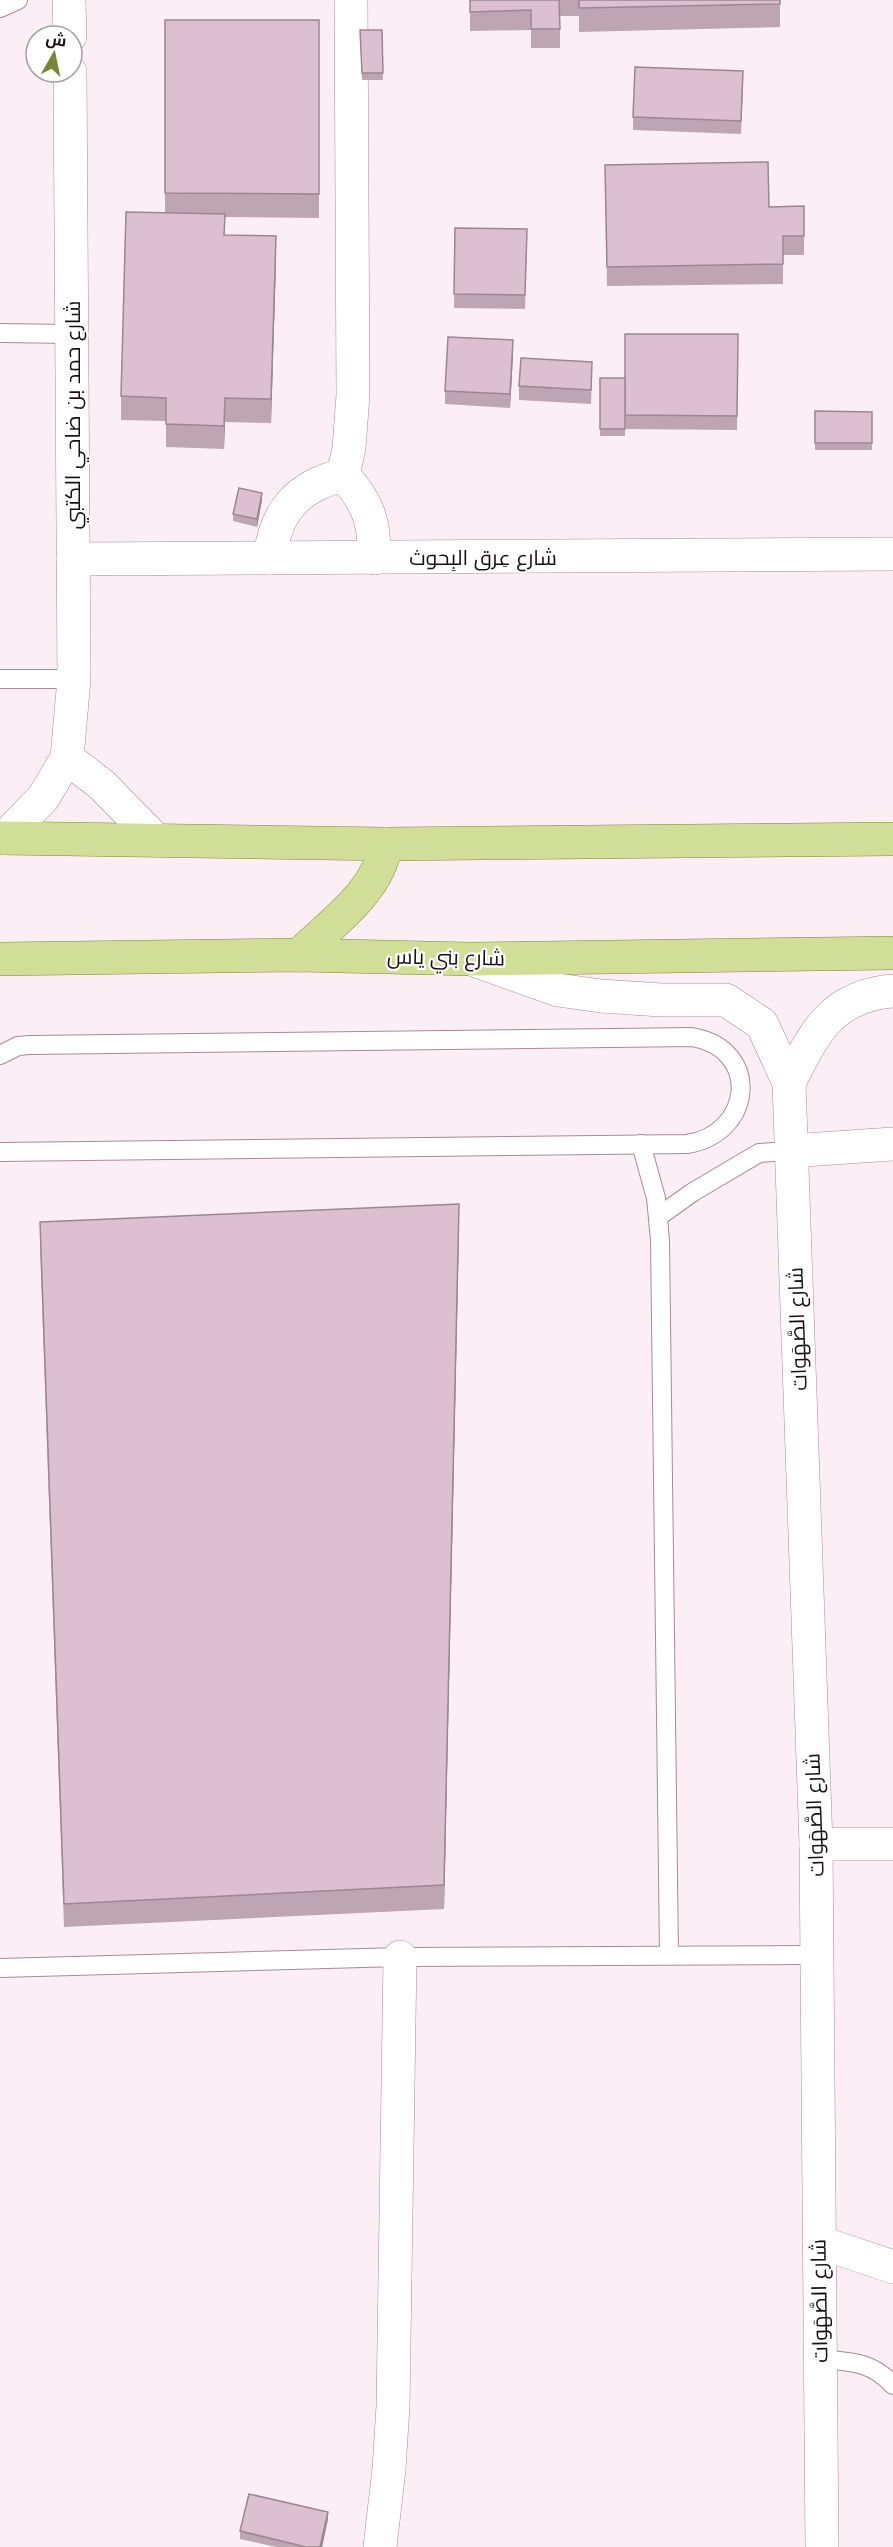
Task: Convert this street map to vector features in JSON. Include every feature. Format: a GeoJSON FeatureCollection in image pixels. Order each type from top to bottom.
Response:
{"type":"FeatureCollection","features":[{"type":"Feature","properties":{"kind":"main road"},"geometry":{"type":"LineString","coordinates":[[2,838],[386,844],[893,839]]}},
{"type":"Feature","properties":{"kind":"main road"},"geometry":{"type":"LineString","coordinates":[[299,955],[368,888],[384,860],[386,844]]}},
{"type":"Feature","properties":{"kind":"main road","name":"شارع بني ياس"},"geometry":{"type":"LineString","coordinates":[[0,959],[299,955],[470,959],[893,953]]}},
{"type":"Feature","properties":{"kind":"street"},"geometry":{"type":"LineString","coordinates":[[69,0],[70,24]]}},
{"type":"Feature","properties":{"kind":"street"},"geometry":{"type":"LineString","coordinates":[[343,475],[349,448],[353,394],[351,0]]}},
{"type":"Feature","properties":{"kind":"street","name":"شارع حمد بن ضاحي الكتبي"},"geometry":{"type":"LineString","coordinates":[[2,838],[43,798],[67,758],[74,679],[70,84]]}},
{"type":"Feature","properties":{"kind":"street"},"geometry":{"type":"LineString","coordinates":[[270,558],[272,538],[279,519],[291,502],[306,489],[324,479],[343,475]]}},
{"type":"Feature","properties":{"kind":"street"},"geometry":{"type":"LineString","coordinates":[[343,475],[359,492],[369,513],[375,535],[374,558]]}},
{"type":"Feature","properties":{"kind":"street","name":"شارع عِرق البِحوث"},"geometry":{"type":"LineString","coordinates":[[73,559],[893,554]]}},
{"type":"Feature","properties":{"kind":"street"},"geometry":{"type":"LineString","coordinates":[[67,758],[102,785],[156,840]]}},
{"type":"Feature","properties":{"kind":"street","name":"شارع الصَّهَوات"},"geometry":{"type":"LineString","coordinates":[[470,959],[558,990],[601,996],[661,1000],[726,1000],[746,1011],[762,1024],[789,1083],[816,1844],[822,2547]]}},
{"type":"Feature","properties":{"kind":"street","name":"شارع الصَّهَوات"},"geometry":{"type":"LineString","coordinates":[[789,1083],[811,1040],[825,1020],[844,1005],[859,998],[893,991]]}},
{"type":"Feature","properties":{"kind":"street"},"geometry":{"type":"LineString","coordinates":[[790,1151],[893,1144]]}},
{"type":"Feature","properties":{"kind":"street"},"geometry":{"type":"LineString","coordinates":[[816,1844],[893,1844]]}},
{"type":"Feature","properties":{"kind":"street"},"geometry":{"type":"LineString","coordinates":[[380,2547],[389,2469],[393,2406],[400,1957]]}},
{"type":"Feature","properties":{"kind":"street"},"geometry":{"type":"LineString","coordinates":[[819,2242],[893,2267]]}},
{"type":"Feature","properties":{"kind":"lane"},"geometry":{"type":"LineString","coordinates":[[0,8],[18,0]]}},
{"type":"Feature","properties":{"kind":"lane"},"geometry":{"type":"LineString","coordinates":[[0,333],[71,334]]}},
{"type":"Feature","properties":{"kind":"lane"},"geometry":{"type":"LineString","coordinates":[[0,679],[74,679]]}},
{"type":"Feature","properties":{"kind":"lane"},"geometry":{"type":"LineString","coordinates":[[0,1055],[18,1046],[30,1045],[692,1037],[718,1045],[729,1054],[740,1077],[741,1090],[737,1108],[728,1125],[703,1142],[0,1152]]}},
{"type":"Feature","properties":{"kind":"lane"},"geometry":{"type":"LineString","coordinates":[[640,1144],[656,1198],[658,1217],[669,1955]]}},
{"type":"Feature","properties":{"kind":"lane"},"geometry":{"type":"LineString","coordinates":[[658,1217],[693,1192],[759,1154],[790,1151]]}},
{"type":"Feature","properties":{"kind":"lane"},"geometry":{"type":"LineString","coordinates":[[0,1968],[400,1957],[816,1955]]}},
{"type":"Feature","properties":{"kind":"lane"},"geometry":{"type":"LineString","coordinates":[[820,2359],[860,2363],[884,2375],[893,2385]]}},
{"type":"Feature","properties":{"kind":"building"},"geometry":{"type":"Polygon","coordinates":[[[470,0],[559,0],[560,29],[531,29],[531,10],[470,12],[470,0]]]}},
{"type":"Feature","properties":{"kind":"building"},"geometry":{"type":"Polygon","coordinates":[[[579,0],[780,0],[780,4],[579,8],[579,0]]]}},
{"type":"Feature","properties":{"kind":"building"},"geometry":{"type":"Polygon","coordinates":[[[165,20],[319,20],[319,194],[165,193],[165,20]]]}},
{"type":"Feature","properties":{"kind":"building"},"geometry":{"type":"Polygon","coordinates":[[[360,30],[382,30],[383,73],[362,73],[360,30]]]}},
{"type":"Feature","properties":{"kind":"building"},"geometry":{"type":"Polygon","coordinates":[[[635,67],[743,71],[741,121],[633,117],[635,67]]]}},
{"type":"Feature","properties":{"kind":"building"},"geometry":{"type":"Polygon","coordinates":[[[768,162],[769,207],[804,206],[804,236],[783,236],[783,264],[607,267],[605,165],[768,162]]]}},
{"type":"Feature","properties":{"kind":"building"},"geometry":{"type":"Polygon","coordinates":[[[126,212],[225,214],[224,235],[276,236],[271,399],[225,398],[224,426],[166,424],[166,398],[121,396],[126,212]]]}},
{"type":"Feature","properties":{"kind":"building"},"geometry":{"type":"Polygon","coordinates":[[[455,228],[527,229],[525,295],[454,294],[455,228]]]}},
{"type":"Feature","properties":{"kind":"building"},"geometry":{"type":"Polygon","coordinates":[[[625,334],[738,334],[737,416],[625,415],[625,334]]]}},
{"type":"Feature","properties":{"kind":"building"},"geometry":{"type":"Polygon","coordinates":[[[448,337],[513,340],[510,394],[445,391],[448,337]]]}},
{"type":"Feature","properties":{"kind":"building"},"geometry":{"type":"Polygon","coordinates":[[[521,358],[592,362],[591,390],[519,386],[521,358]]]}},
{"type":"Feature","properties":{"kind":"building"},"geometry":{"type":"Polygon","coordinates":[[[600,378],[625,378],[625,429],[600,429],[600,378]]]}},
{"type":"Feature","properties":{"kind":"building"},"geometry":{"type":"Polygon","coordinates":[[[815,411],[872,412],[872,443],[815,443],[815,411]]]}},
{"type":"Feature","properties":{"kind":"building"},"geometry":{"type":"Polygon","coordinates":[[[239,488],[262,493],[257,519],[233,514],[239,488]]]}},
{"type":"Feature","properties":{"kind":"building"},"geometry":{"type":"Polygon","coordinates":[[[459,1204],[444,1885],[64,1904],[40,1222],[459,1204]]]}},
{"type":"Feature","properties":{"kind":"building"},"geometry":{"type":"Polygon","coordinates":[[[249,2494],[328,2512],[320,2547],[306,2547],[240,2531],[249,2494]]]}}]}
